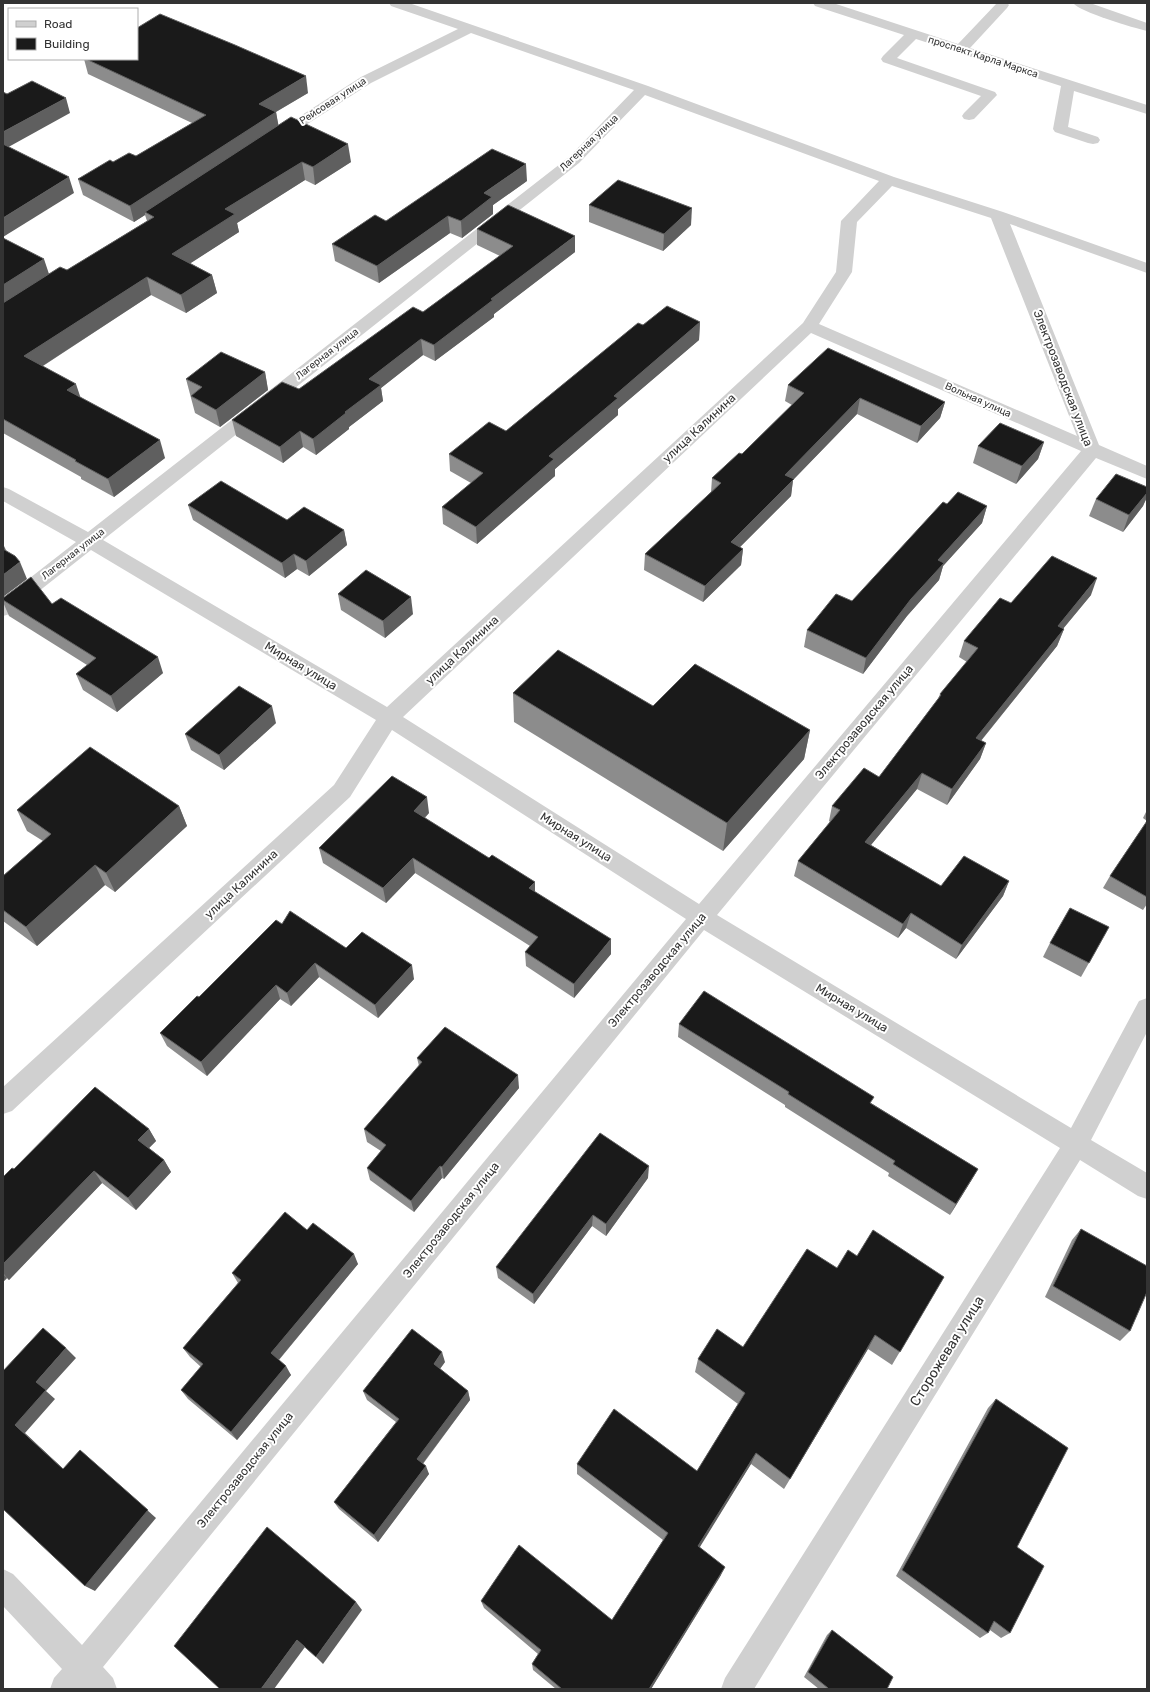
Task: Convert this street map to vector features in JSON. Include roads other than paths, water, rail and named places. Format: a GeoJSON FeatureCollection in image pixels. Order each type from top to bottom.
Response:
{"type":"FeatureCollection","features":[{"type":"Feature","properties":{"kind":"street"},"geometry":{"type":"LineString","coordinates":[[396,3],[643,89],[889,180],[998,215],[1147,268]]}},
{"type":"Feature","properties":{"kind":"street","name":"проспект Карла Маркса"},"geometry":{"type":"LineString","coordinates":[[820,3],[1147,110]]}},
{"type":"Feature","properties":{"kind":"street"},"geometry":{"type":"LineString","coordinates":[[1080,3],[1092,10],[1147,26]]}},
{"type":"Feature","properties":{"kind":"street"},"geometry":{"type":"LineString","coordinates":[[960,50],[1002,5]]}},
{"type":"Feature","properties":{"kind":"street","name":"Рейсовая улица"},"geometry":{"type":"LineString","coordinates":[[267,144],[366,80],[469,29]]}},
{"type":"Feature","properties":{"kind":"street"},"geometry":{"type":"LineString","coordinates":[[913,34],[888,59],[990,95],[968,116]]}},
{"type":"Feature","properties":{"kind":"street"},"geometry":{"type":"LineString","coordinates":[[1068,84],[1060,129],[1093,140]]}},
{"type":"Feature","properties":{"kind":"street","name":"Лагерная улица"},"geometry":{"type":"LineString","coordinates":[[3,609],[574,160],[643,89]]}},
{"type":"Feature","properties":{"kind":"street","name":"улица Калинина"},"geometry":{"type":"LineString","coordinates":[[3,1104],[342,791],[389,718],[809,326],[844,272],[848,221],[889,180]]}},
{"type":"Feature","properties":{"kind":"street","name":"Электрозаводская улица"},"geometry":{"type":"LineString","coordinates":[[74,1679],[701,917],[1092,450],[998,215]]}},
{"type":"Feature","properties":{"kind":"street","name":"Вольная улица"},"geometry":{"type":"LineString","coordinates":[[809,326],[1147,473]]}},
{"type":"Feature","properties":{"kind":"street","name":"Мирная улица"},"geometry":{"type":"LineString","coordinates":[[3,493],[90,541],[389,718],[701,917],[1147,1187]]}},
{"type":"Feature","properties":{"kind":"street","name":"Сторожевая улица"},"geometry":{"type":"LineString","coordinates":[[736,1689],[1076,1144],[1147,1008]]}},
{"type":"Feature","properties":{"kind":"street"},"geometry":{"type":"LineString","coordinates":[[3,1584],[74,1679],[102,1689]]}}]}
